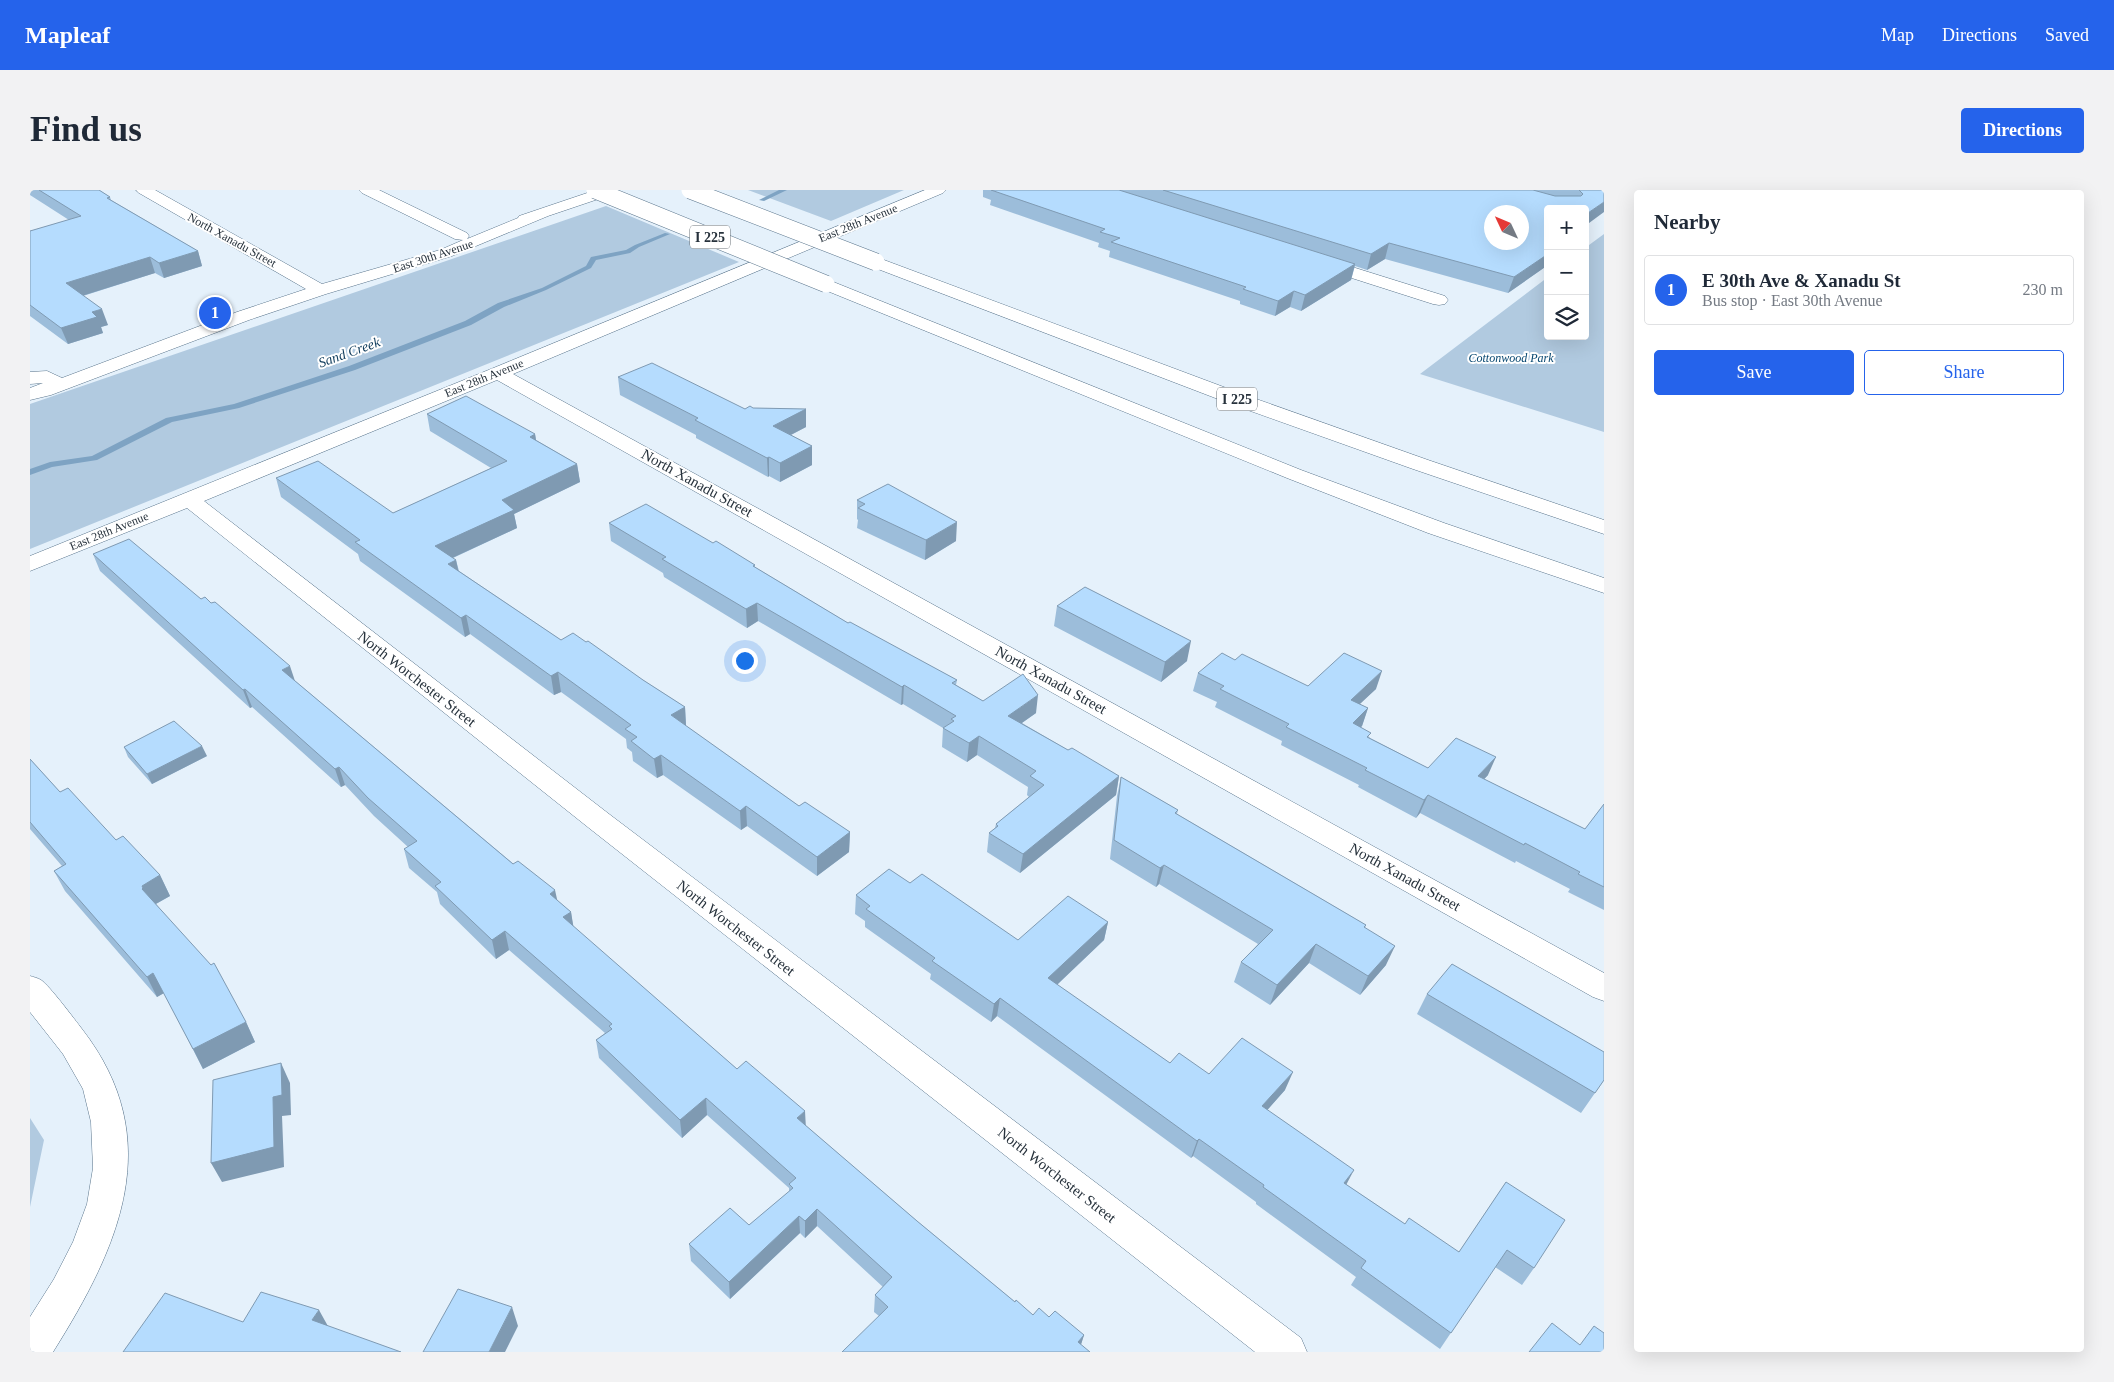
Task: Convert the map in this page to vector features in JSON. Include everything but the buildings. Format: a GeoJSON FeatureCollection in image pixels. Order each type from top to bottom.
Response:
{"type":"FeatureCollection","features":[{"type":"Feature","properties":{"kind":"main road","name":"North Xanadu Street"},"geometry":{"type":"LineString","coordinates":[[144,190],[320,290]]}},
{"type":"Feature","properties":{"kind":"main road"},"geometry":{"type":"LineString","coordinates":[[368,190],[461,236]]}},
{"type":"Feature","properties":{"kind":"main road","name":"I 225"},"geometry":{"type":"LineString","coordinates":[[595,190],[1294,474],[1436,528],[1604,586]]}},
{"type":"Feature","properties":{"kind":"main road","name":"East 30th Avenue"},"geometry":{"type":"LineString","coordinates":[[30,394],[40,381],[196,332],[320,290],[446,253],[542,214],[611,190]]}},
{"type":"Feature","properties":{"kind":"main road","name":"I 225"},"geometry":{"type":"LineString","coordinates":[[690,190],[1190,383],[1411,461],[1604,526]]}},
{"type":"Feature","properties":{"kind":"main road","name":"East 28th Avenue"},"geometry":{"type":"LineString","coordinates":[[30,564],[498,373],[938,190]]}},
{"type":"Feature","properties":{"kind":"main road","name":"East 30th Avenue"},"geometry":{"type":"LineString","coordinates":[[320,290],[461,236],[542,214]]}},
{"type":"Feature","properties":{"kind":"main road"},"geometry":{"type":"LineString","coordinates":[[1298,256],[1439,300]]}},
{"type":"Feature","properties":{"kind":"main road","name":"North Xanadu Street"},"geometry":{"type":"LineString","coordinates":[[498,373],[1604,988]]}},
{"type":"Feature","properties":{"kind":"main road","name":"North Worchester Street"},"geometry":{"type":"LineString","coordinates":[[189,499],[293,583],[678,883],[1287,1352]]}},
{"type":"Feature","properties":{"kind":"main road"},"geometry":{"type":"LineString","coordinates":[[30,989],[80,1052],[97,1081],[109,1117],[110,1180],[104,1210],[90,1248],[56,1312],[30,1352]]}},
{"type":"Feature","properties":{"kind":"green space"},"geometry":{"type":"Polygon","coordinates":[[[748,190],[904,190],[831,221],[748,190]]]}},
{"type":"Feature","properties":{"kind":"green space"},"geometry":{"type":"Polygon","coordinates":[[[606,206],[739,262],[30,549],[30,404],[606,206]]]}},
{"type":"Feature","properties":{"kind":"green space","name":"Cottonwood Park"},"geometry":{"type":"Polygon","coordinates":[[[1604,234],[1604,432],[1420,374],[1544,280],[1544,340],[1589,340],[1589,245],[1604,234]]]}},
{"type":"Feature","properties":{"kind":"green space"},"geometry":{"type":"Polygon","coordinates":[[[30,1118],[44,1140],[30,1207],[30,1118]]]}},
{"type":"Feature","properties":{"kind":"waterway","name":"Sand Creek"},"geometry":{"type":"LineString","coordinates":[[762,200],[784,190]]}},
{"type":"Feature","properties":{"kind":"waterway","name":"Sand Creek"},"geometry":{"type":"LineString","coordinates":[[30,472],[50,465],[94,458],[169,420],[236,406],[352,368],[468,323],[501,305],[544,289],[589,267],[593,258],[628,252],[637,246],[667,234]]}},
{"type":"Feature","properties":{"kind":"place","name":"E 30th Ave & Xanadu St"},"geometry":{"type":"Point","coordinates":[215,313]}}]}
